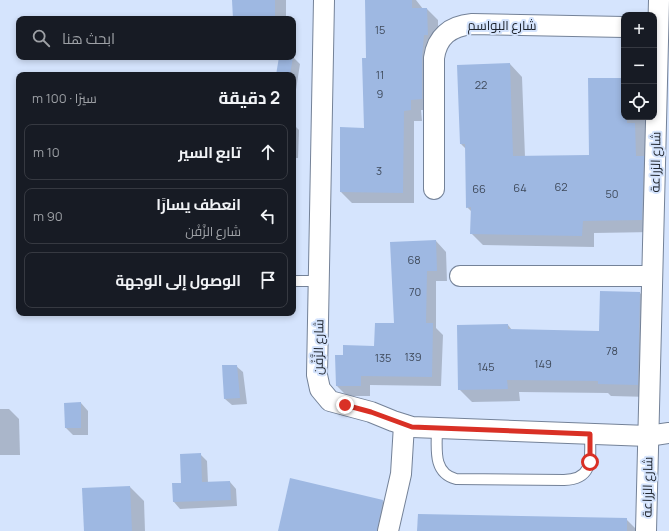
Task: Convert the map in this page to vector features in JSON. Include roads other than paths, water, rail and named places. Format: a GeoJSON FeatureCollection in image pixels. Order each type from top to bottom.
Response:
{"type":"FeatureCollection","features":[{"type":"Feature","properties":{"kind":"street","name":"شارع الزَّفْن"},"geometry":{"type":"LineString","coordinates":[[324,0],[317,375],[320,389],[330,401],[371,412],[404,425],[438,428],[648,436],[669,433]]}},
{"type":"Feature","properties":{"kind":"street","name":"شارع الزراعة"},"geometry":{"type":"LineString","coordinates":[[646,531],[660,27],[659,0]]}},
{"type":"Feature","properties":{"kind":"street","name":"شارع البواسم"},"geometry":{"type":"LineString","coordinates":[[434,188],[434,58],[437,44],[445,33],[458,26],[472,24],[621,27]]}},
{"type":"Feature","properties":{"kind":"street"},"geometry":{"type":"LineString","coordinates":[[460,276],[652,276]]}},
{"type":"Feature","properties":{"kind":"street"},"geometry":{"type":"LineString","coordinates":[[388,531],[401,474],[404,425]]}},
{"type":"Feature","properties":{"kind":"lane"},"geometry":{"type":"LineString","coordinates":[[296,281],[319,281]]}},
{"type":"Feature","properties":{"kind":"lane"},"geometry":{"type":"LineString","coordinates":[[438,428],[438,464],[445,474],[456,479],[572,480],[580,478],[588,468],[590,462],[590,434]]}}]}
